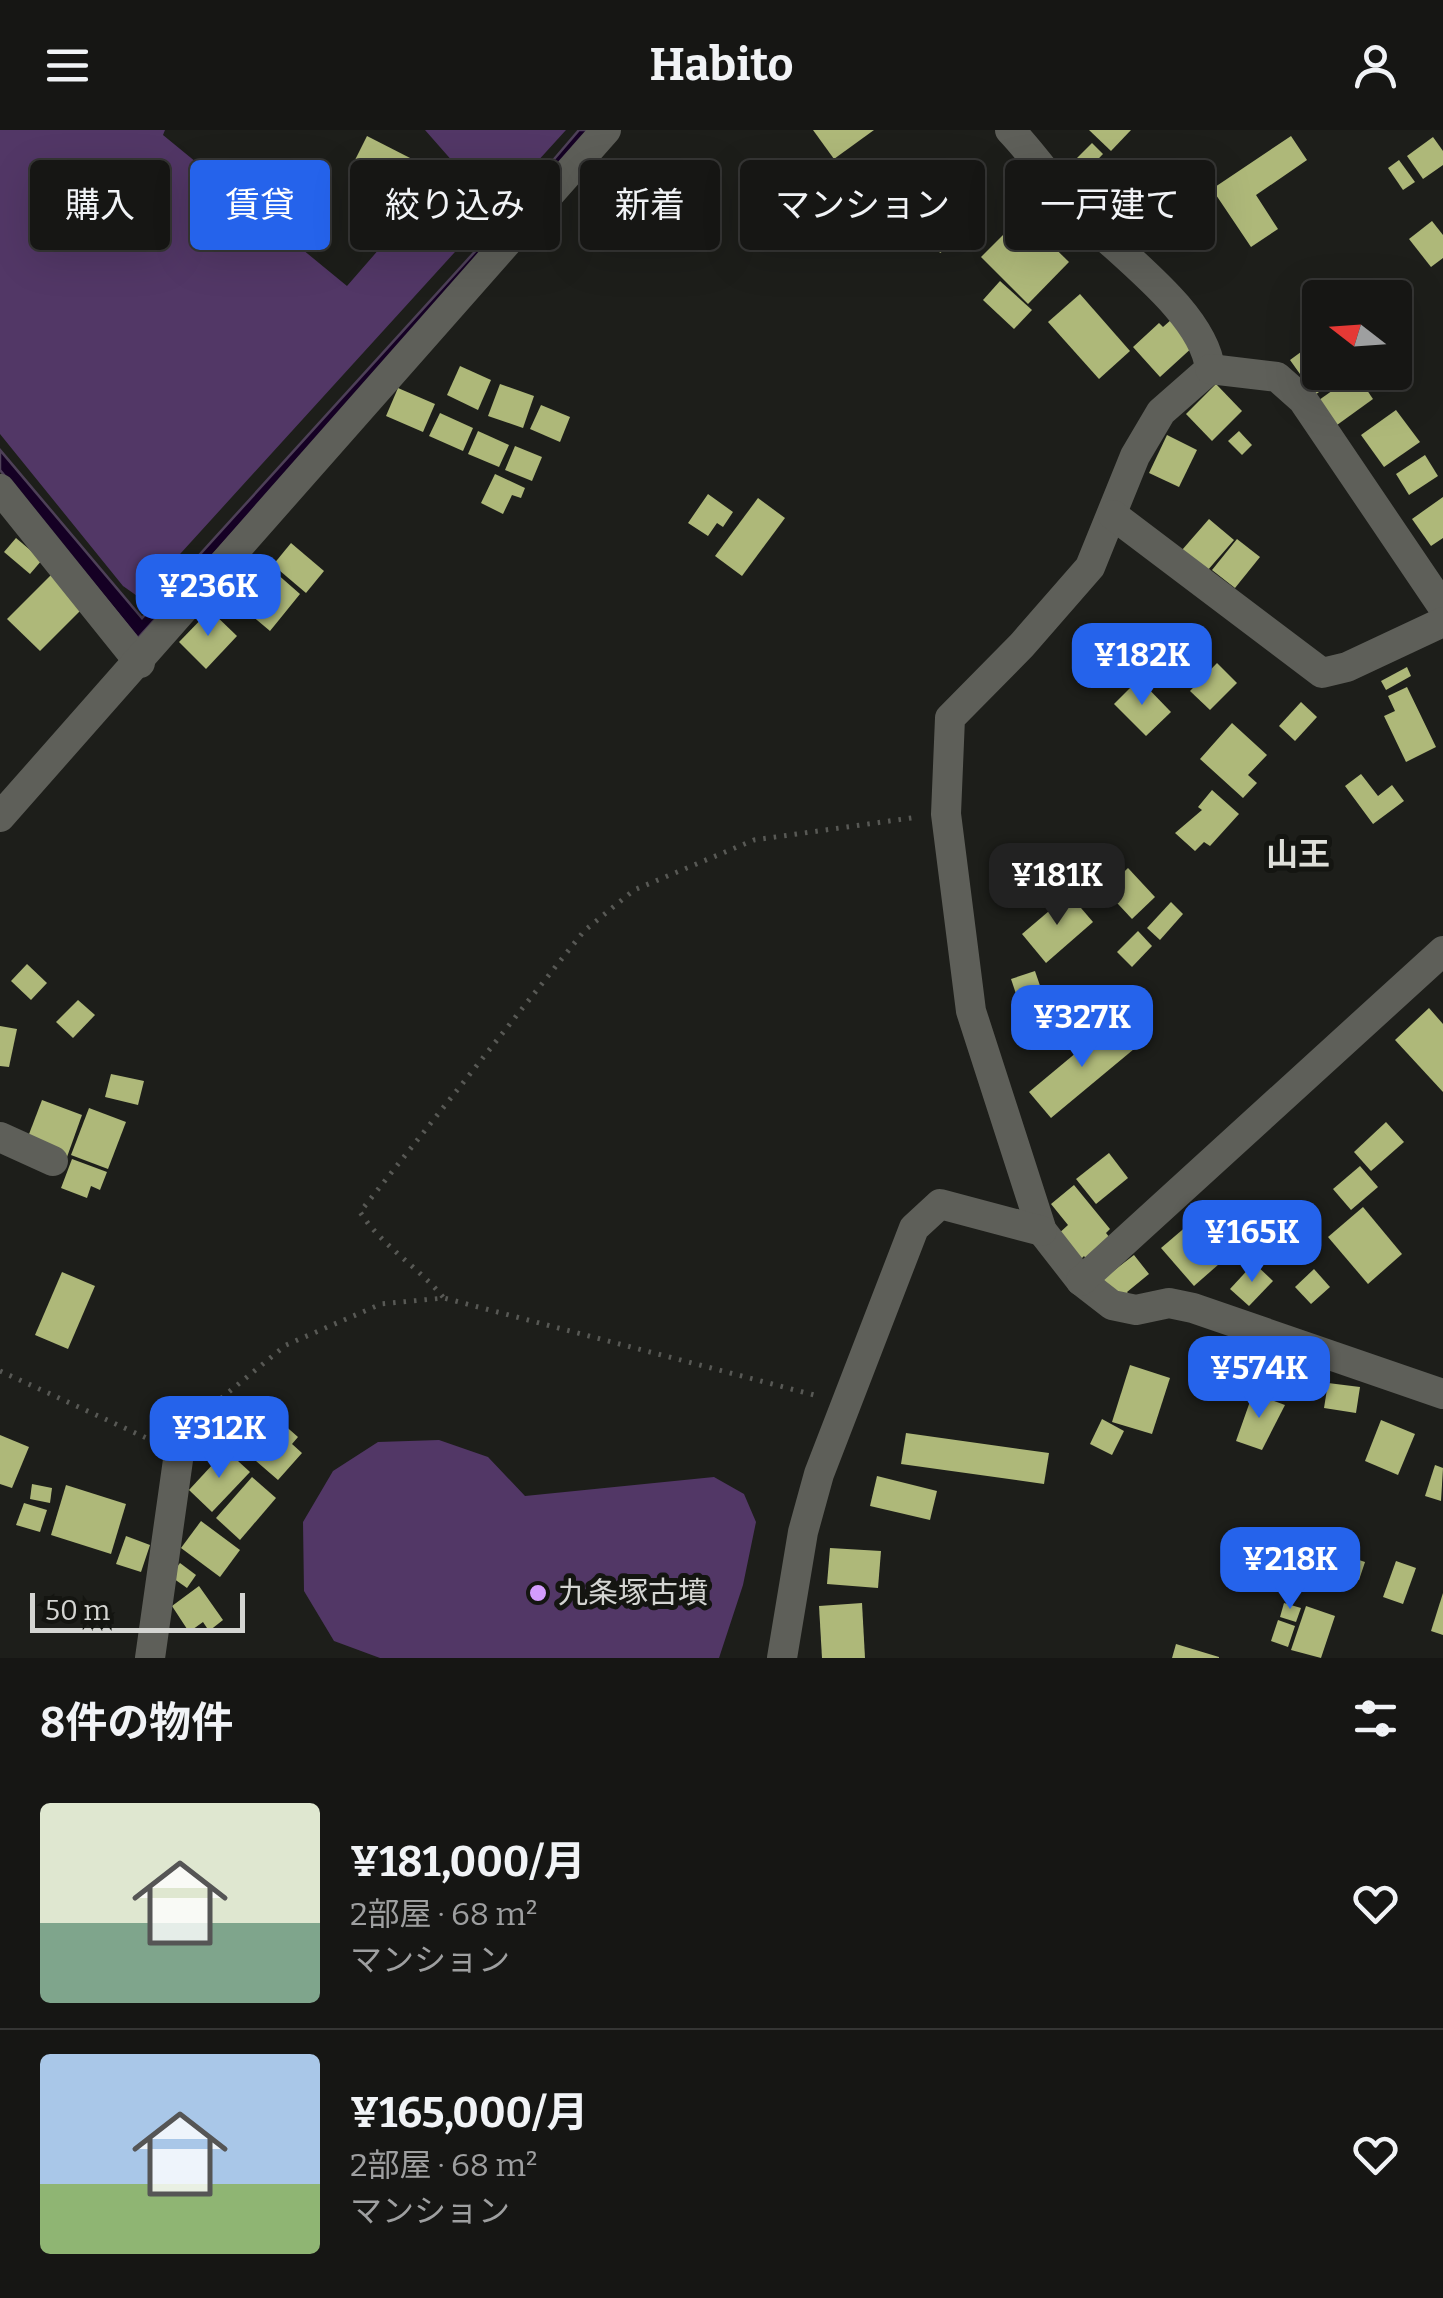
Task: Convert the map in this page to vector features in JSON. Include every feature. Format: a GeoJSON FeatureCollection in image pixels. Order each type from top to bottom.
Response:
{"type":"FeatureCollection","features":[{"type":"Feature","properties":{"kind":"street"},"geometry":{"type":"LineString","coordinates":[[0,817],[140,663],[606,130]]}},
{"type":"Feature","properties":{"kind":"street"},"geometry":{"type":"LineString","coordinates":[[1010,130],[1076,210],[1153,280],[1208,348],[1210,368]]}},
{"type":"Feature","properties":{"kind":"street"},"geometry":{"type":"LineString","coordinates":[[1443,607],[1303,400],[1277,377],[1210,368],[1161,412],[1135,456],[1090,567],[1022,645],[950,718],[946,814],[971,1010],[1042,1231],[1081,1281],[1112,1305],[1136,1310],[1170,1303],[1194,1308],[1443,1394]]}},
{"type":"Feature","properties":{"kind":"street"},"geometry":{"type":"LineString","coordinates":[[0,488],[140,663]]}},
{"type":"Feature","properties":{"kind":"street"},"geometry":{"type":"LineString","coordinates":[[1114,515],[1322,673],[1347,667],[1443,622]]}},
{"type":"Feature","properties":{"kind":"street"},"geometry":{"type":"LineString","coordinates":[[1081,1281],[1443,951]]}},
{"type":"Feature","properties":{"kind":"street"},"geometry":{"type":"LineString","coordinates":[[0,1137],[53,1160]]}},
{"type":"Feature","properties":{"kind":"street"},"geometry":{"type":"LineString","coordinates":[[782,1658],[803,1532],[819,1474],[914,1228],[940,1204],[1042,1231]]}},
{"type":"Feature","properties":{"kind":"street"},"geometry":{"type":"LineString","coordinates":[[150,1658],[179,1452]]}},
{"type":"Feature","properties":{"kind":"path"},"geometry":{"type":"LineString","coordinates":[[444,1298],[360,1212],[584,930],[634,890],[754,840],[946,814]]}},
{"type":"Feature","properties":{"kind":"path"},"geometry":{"type":"LineString","coordinates":[[0,1371],[179,1452],[219,1400],[286,1345],[381,1304],[444,1298],[845,1403]]}},
{"type":"Feature","properties":{"kind":"shaded area"},"geometry":{"type":"Polygon","coordinates":[[[0,130],[165,130],[163,135],[193,160],[190,160],[190,250],[303,250],[347,286],[378,250],[457,250],[140,598],[123,586],[0,434],[0,130]]]}},
{"type":"Feature","properties":{"kind":"shaded area"},"geometry":{"type":"Polygon","coordinates":[[[425,130],[566,130],[539,160],[451,160],[425,130]]]}},
{"type":"Feature","properties":{"kind":"shaded area"},"geometry":{"type":"Polygon","coordinates":[[[579,130],[597,130],[560,171],[560,160],[553,160],[579,130]]]}},
{"type":"Feature","properties":{"kind":"shaded area"},"geometry":{"type":"Polygon","coordinates":[[[476,250],[489,250],[138,638],[0,470],[0,450],[142,618],[476,250]]]}},
{"type":"Feature","properties":{"kind":"shaded area"},"geometry":{"type":"Polygon","coordinates":[[[439,1440],[488,1457],[525,1496],[714,1477],[744,1494],[756,1522],[743,1585],[719,1658],[380,1658],[334,1641],[304,1591],[303,1522],[333,1471],[378,1442],[439,1440]]]}},
{"type":"Feature","properties":{"kind":"building"},"geometry":{"type":"Polygon","coordinates":[[[813,130],[874,130],[834,159],[813,130]]]}},
{"type":"Feature","properties":{"kind":"building"},"geometry":{"type":"Polygon","coordinates":[[[1089,130],[1131,130],[1111,151],[1089,130]]]}},
{"type":"Feature","properties":{"kind":"building"},"geometry":{"type":"Polygon","coordinates":[[[367,136],[414,160],[355,160],[367,136]]]}},
{"type":"Feature","properties":{"kind":"building"},"geometry":{"type":"Polygon","coordinates":[[[1291,136],[1307,160],[1256,195],[1278,229],[1251,247],[1215,193],[1215,187],[1291,136]]]}},
{"type":"Feature","properties":{"kind":"building"},"geometry":{"type":"Polygon","coordinates":[[[1433,137],[1443,151],[1443,165],[1423,179],[1407,156],[1433,137]]]}},
{"type":"Feature","properties":{"kind":"building"},"geometry":{"type":"Polygon","coordinates":[[[1092,143],[1103,154],[1097,160],[1075,160],[1092,143]]]}},
{"type":"Feature","properties":{"kind":"building"},"geometry":{"type":"Polygon","coordinates":[[[1399,160],[1415,182],[1403,190],[1388,168],[1399,160]]]}},
{"type":"Feature","properties":{"kind":"building"},"geometry":{"type":"Polygon","coordinates":[[[1432,221],[1443,235],[1443,258],[1431,267],[1409,239],[1432,221]]]}},
{"type":"Feature","properties":{"kind":"building"},"geometry":{"type":"Polygon","coordinates":[[[1005,233],[1005,250],[1057,250],[1069,262],[1028,304],[981,257],[1005,233]]]}},
{"type":"Feature","properties":{"kind":"building"},"geometry":{"type":"Polygon","coordinates":[[[1000,281],[1032,310],[1014,329],[983,300],[1000,281]]]}},
{"type":"Feature","properties":{"kind":"building"},"geometry":{"type":"Polygon","coordinates":[[[1080,294],[1130,351],[1099,379],[1048,322],[1080,294]]]}},
{"type":"Feature","properties":{"kind":"building"},"geometry":{"type":"Polygon","coordinates":[[[1172,319],[1195,345],[1160,377],[1133,347],[1159,323],[1163,327],[1172,319]]]}},
{"type":"Feature","properties":{"kind":"building"},"geometry":{"type":"Polygon","coordinates":[[[1302,351],[1302,377],[1290,360],[1302,351]]]}},
{"type":"Feature","properties":{"kind":"building"},"geometry":{"type":"Polygon","coordinates":[[[460,366],[491,380],[478,410],[447,395],[460,366]]]}},
{"type":"Feature","properties":{"kind":"building"},"geometry":{"type":"Polygon","coordinates":[[[500,384],[534,396],[523,428],[488,416],[500,384]]]}},
{"type":"Feature","properties":{"kind":"building"},"geometry":{"type":"Polygon","coordinates":[[[1216,384],[1242,411],[1212,441],[1186,414],[1216,384]]]}},
{"type":"Feature","properties":{"kind":"building"},"geometry":{"type":"Polygon","coordinates":[[[398,388],[435,404],[423,432],[386,416],[398,388]]]}},
{"type":"Feature","properties":{"kind":"building"},"geometry":{"type":"Polygon","coordinates":[[[1333,390],[1367,390],[1373,399],[1337,425],[1319,400],[1333,390]]]}},
{"type":"Feature","properties":{"kind":"building"},"geometry":{"type":"Polygon","coordinates":[[[541,405],[570,417],[560,442],[530,429],[541,405]]]}},
{"type":"Feature","properties":{"kind":"building"},"geometry":{"type":"Polygon","coordinates":[[[1396,410],[1420,442],[1384,467],[1361,435],[1396,410]]]}},
{"type":"Feature","properties":{"kind":"building"},"geometry":{"type":"Polygon","coordinates":[[[440,413],[473,428],[463,451],[429,436],[440,413]]]}},
{"type":"Feature","properties":{"kind":"building"},"geometry":{"type":"Polygon","coordinates":[[[478,431],[509,445],[499,467],[468,454],[478,431]]]}},
{"type":"Feature","properties":{"kind":"building"},"geometry":{"type":"Polygon","coordinates":[[[1239,431],[1252,445],[1242,455],[1228,441],[1239,431]]]}},
{"type":"Feature","properties":{"kind":"building"},"geometry":{"type":"Polygon","coordinates":[[[1167,435],[1197,450],[1179,487],[1149,473],[1167,435]]]}},
{"type":"Feature","properties":{"kind":"building"},"geometry":{"type":"Polygon","coordinates":[[[515,446],[542,457],[532,481],[505,470],[515,446]]]}},
{"type":"Feature","properties":{"kind":"building"},"geometry":{"type":"Polygon","coordinates":[[[1425,455],[1438,476],[1409,495],[1396,474],[1425,455]]]}},
{"type":"Feature","properties":{"kind":"building"},"geometry":{"type":"Polygon","coordinates":[[[495,474],[525,488],[521,498],[512,495],[503,514],[481,503],[495,474]]]}},
{"type":"Feature","properties":{"kind":"building"},"geometry":{"type":"Polygon","coordinates":[[[708,494],[733,512],[723,527],[717,523],[708,536],[688,523],[708,494]]]}},
{"type":"Feature","properties":{"kind":"building"},"geometry":{"type":"Polygon","coordinates":[[[1443,497],[1443,538],[1431,546],[1412,519],[1443,497]]]}},
{"type":"Feature","properties":{"kind":"building"},"geometry":{"type":"Polygon","coordinates":[[[758,498],[785,518],[742,576],[715,556],[758,498]]]}},
{"type":"Feature","properties":{"kind":"building"},"geometry":{"type":"Polygon","coordinates":[[[1209,519],[1234,540],[1207,571],[1182,550],[1209,519]]]}},
{"type":"Feature","properties":{"kind":"building"},"geometry":{"type":"Polygon","coordinates":[[[16,538],[42,560],[30,574],[4,552],[16,538]]]}},
{"type":"Feature","properties":{"kind":"building"},"geometry":{"type":"Polygon","coordinates":[[[1237,539],[1260,557],[1235,588],[1212,570],[1237,539]]]}},
{"type":"Feature","properties":{"kind":"building"},"geometry":{"type":"Polygon","coordinates":[[[291,543],[324,571],[306,593],[273,565],[291,543]]]}},
{"type":"Feature","properties":{"kind":"building"},"geometry":{"type":"Polygon","coordinates":[[[241,561],[267,583],[276,573],[300,594],[270,631],[219,588],[241,561]]]}},
{"type":"Feature","properties":{"kind":"building"},"geometry":{"type":"Polygon","coordinates":[[[53,573],[85,606],[40,651],[7,619],[53,573]]]}},
{"type":"Feature","properties":{"kind":"building"},"geometry":{"type":"Polygon","coordinates":[[[210,610],[237,636],[206,669],[179,642],[210,610]]]}},
{"type":"Feature","properties":{"kind":"building"},"geometry":{"type":"Polygon","coordinates":[[[1217,663],[1237,683],[1210,710],[1190,691],[1217,663]]]}},
{"type":"Feature","properties":{"kind":"building"},"geometry":{"type":"Polygon","coordinates":[[[1407,667],[1411,676],[1386,690],[1381,681],[1407,667]]]}},
{"type":"Feature","properties":{"kind":"building"},"geometry":{"type":"Polygon","coordinates":[[[1139,679],[1171,712],[1146,736],[1114,704],[1139,679]]]}},
{"type":"Feature","properties":{"kind":"building"},"geometry":{"type":"Polygon","coordinates":[[[1407,687],[1436,747],[1406,762],[1384,716],[1395,711],[1388,696],[1407,687]]]}},
{"type":"Feature","properties":{"kind":"building"},"geometry":{"type":"Polygon","coordinates":[[[1301,702],[1317,717],[1295,741],[1279,726],[1301,702]]]}},
{"type":"Feature","properties":{"kind":"building"},"geometry":{"type":"Polygon","coordinates":[[[1232,723],[1267,755],[1248,775],[1257,783],[1243,798],[1200,759],[1232,723]]]}},
{"type":"Feature","properties":{"kind":"building"},"geometry":{"type":"Polygon","coordinates":[[[1361,774],[1378,796],[1392,785],[1404,801],[1373,824],[1345,786],[1361,774]]]}},
{"type":"Feature","properties":{"kind":"building"},"geometry":{"type":"Polygon","coordinates":[[[1212,790],[1239,814],[1210,846],[1204,842],[1195,851],[1175,833],[1202,810],[1198,807],[1212,790]]]}},
{"type":"Feature","properties":{"kind":"building"},"geometry":{"type":"Polygon","coordinates":[[[1128,868],[1155,897],[1132,919],[1105,890],[1128,868]]]}},
{"type":"Feature","properties":{"kind":"building"},"geometry":{"type":"Polygon","coordinates":[[[1069,894],[1093,922],[1046,963],[1022,934],[1069,894]]]}},
{"type":"Feature","properties":{"kind":"building"},"geometry":{"type":"Polygon","coordinates":[[[1171,902],[1183,914],[1160,940],[1147,928],[1171,902]]]}},
{"type":"Feature","properties":{"kind":"building"},"geometry":{"type":"Polygon","coordinates":[[[1138,931],[1152,946],[1132,967],[1117,952],[1138,931]]]}},
{"type":"Feature","properties":{"kind":"building"},"geometry":{"type":"Polygon","coordinates":[[[27,964],[47,983],[31,1000],[11,981],[27,964]]]}},
{"type":"Feature","properties":{"kind":"building"},"geometry":{"type":"Polygon","coordinates":[[[1035,971],[1058,1038],[1034,1047],[1011,979],[1035,971]]]}},
{"type":"Feature","properties":{"kind":"building"},"geometry":{"type":"Polygon","coordinates":[[[78,1000],[95,1015],[73,1038],[56,1022],[78,1000]]]}},
{"type":"Feature","properties":{"kind":"building"},"geometry":{"type":"Polygon","coordinates":[[[1429,1008],[1443,1024],[1443,1092],[1395,1040],[1429,1008]]]}},
{"type":"Feature","properties":{"kind":"building"},"geometry":{"type":"Polygon","coordinates":[[[1113,1022],[1134,1049],[1051,1118],[1029,1092],[1113,1022]]]}},
{"type":"Feature","properties":{"kind":"building"},"geometry":{"type":"Polygon","coordinates":[[[0,1026],[17,1029],[9,1067],[0,1066],[0,1026]]]}},
{"type":"Feature","properties":{"kind":"building"},"geometry":{"type":"Polygon","coordinates":[[[111,1074],[144,1081],[138,1105],[105,1097],[111,1074]]]}},
{"type":"Feature","properties":{"kind":"building"},"geometry":{"type":"Polygon","coordinates":[[[42,1100],[82,1115],[67,1157],[26,1142],[42,1100]]]}},
{"type":"Feature","properties":{"kind":"building"},"geometry":{"type":"Polygon","coordinates":[[[89,1108],[126,1122],[108,1169],[71,1155],[89,1108]]]}},
{"type":"Feature","properties":{"kind":"building"},"geometry":{"type":"Polygon","coordinates":[[[1386,1122],[1404,1142],[1371,1171],[1354,1152],[1386,1122]]]}},
{"type":"Feature","properties":{"kind":"building"},"geometry":{"type":"Polygon","coordinates":[[[1109,1153],[1128,1178],[1096,1204],[1076,1179],[1109,1153]]]}},
{"type":"Feature","properties":{"kind":"building"},"geometry":{"type":"Polygon","coordinates":[[[72,1159],[107,1172],[100,1190],[91,1186],[87,1198],[61,1188],[72,1159]]]}},
{"type":"Feature","properties":{"kind":"building"},"geometry":{"type":"Polygon","coordinates":[[[1360,1166],[1378,1187],[1351,1210],[1333,1189],[1360,1166]]]}},
{"type":"Feature","properties":{"kind":"building"},"geometry":{"type":"Polygon","coordinates":[[[1074,1185],[1110,1229],[1106,1233],[1114,1243],[1090,1264],[1084,1256],[1078,1262],[1056,1236],[1068,1225],[1051,1204],[1074,1185]]]}},
{"type":"Feature","properties":{"kind":"building"},"geometry":{"type":"Polygon","coordinates":[[[1363,1207],[1402,1254],[1368,1284],[1328,1237],[1363,1207]]]}},
{"type":"Feature","properties":{"kind":"building"},"geometry":{"type":"Polygon","coordinates":[[[1195,1219],[1227,1257],[1194,1286],[1161,1248],[1195,1219]]]}},
{"type":"Feature","properties":{"kind":"building"},"geometry":{"type":"Polygon","coordinates":[[[1134,1255],[1149,1274],[1121,1302],[1103,1279],[1134,1255]]]}},
{"type":"Feature","properties":{"kind":"building"},"geometry":{"type":"Polygon","coordinates":[[[1254,1263],[1273,1281],[1249,1306],[1230,1289],[1254,1263]]]}},
{"type":"Feature","properties":{"kind":"building"},"geometry":{"type":"Polygon","coordinates":[[[1314,1269],[1330,1287],[1311,1304],[1295,1287],[1314,1269]]]}},
{"type":"Feature","properties":{"kind":"building"},"geometry":{"type":"Polygon","coordinates":[[[62,1272],[95,1286],[68,1349],[35,1335],[62,1272]]]}},
{"type":"Feature","properties":{"kind":"building"},"geometry":{"type":"Polygon","coordinates":[[[1130,1365],[1170,1378],[1152,1434],[1112,1422],[1130,1365]]]}},
{"type":"Feature","properties":{"kind":"building"},"geometry":{"type":"Polygon","coordinates":[[[1328,1383],[1360,1387],[1356,1413],[1324,1408],[1328,1383]]]}},
{"type":"Feature","properties":{"kind":"building"},"geometry":{"type":"Polygon","coordinates":[[[1253,1393],[1285,1405],[1262,1450],[1236,1441],[1253,1393]]]}},
{"type":"Feature","properties":{"kind":"building"},"geometry":{"type":"Polygon","coordinates":[[[251,1396],[298,1437],[292,1444],[302,1453],[278,1480],[221,1431],[251,1396]]]}},
{"type":"Feature","properties":{"kind":"building"},"geometry":{"type":"Polygon","coordinates":[[[1102,1419],[1124,1431],[1112,1455],[1090,1444],[1102,1419]]]}},
{"type":"Feature","properties":{"kind":"building"},"geometry":{"type":"Polygon","coordinates":[[[1381,1420],[1415,1434],[1398,1475],[1365,1461],[1381,1420]]]}},
{"type":"Feature","properties":{"kind":"building"},"geometry":{"type":"Polygon","coordinates":[[[906,1433],[1049,1453],[1044,1484],[901,1464],[906,1433]]]}},
{"type":"Feature","properties":{"kind":"building"},"geometry":{"type":"Polygon","coordinates":[[[0,1435],[29,1447],[12,1488],[0,1484],[0,1435]]]}},
{"type":"Feature","properties":{"kind":"building"},"geometry":{"type":"Polygon","coordinates":[[[226,1450],[250,1472],[212,1512],[189,1490],[226,1450]]]}},
{"type":"Feature","properties":{"kind":"building"},"geometry":{"type":"Polygon","coordinates":[[[1435,1465],[1443,1468],[1441,1501],[1425,1496],[1435,1465]]]}},
{"type":"Feature","properties":{"kind":"building"},"geometry":{"type":"Polygon","coordinates":[[[877,1476],[937,1491],[930,1520],[870,1506],[877,1476]]]}},
{"type":"Feature","properties":{"kind":"building"},"geometry":{"type":"Polygon","coordinates":[[[252,1477],[276,1498],[240,1540],[216,1518],[252,1477]]]}},
{"type":"Feature","properties":{"kind":"building"},"geometry":{"type":"Polygon","coordinates":[[[32,1484],[52,1488],[50,1503],[30,1499],[32,1484]]]}},
{"type":"Feature","properties":{"kind":"building"},"geometry":{"type":"Polygon","coordinates":[[[66,1485],[126,1504],[111,1554],[51,1535],[66,1485]]]}},
{"type":"Feature","properties":{"kind":"building"},"geometry":{"type":"Polygon","coordinates":[[[24,1503],[47,1510],[40,1532],[16,1525],[24,1503]]]}},
{"type":"Feature","properties":{"kind":"building"},"geometry":{"type":"Polygon","coordinates":[[[201,1521],[240,1550],[220,1577],[181,1548],[201,1521]]]}},
{"type":"Feature","properties":{"kind":"building"},"geometry":{"type":"Polygon","coordinates":[[[126,1536],[150,1545],[141,1572],[116,1564],[126,1536]]]}},
{"type":"Feature","properties":{"kind":"building"},"geometry":{"type":"Polygon","coordinates":[[[830,1548],[881,1551],[878,1588],[827,1584],[830,1548]]]}},
{"type":"Feature","properties":{"kind":"building"},"geometry":{"type":"Polygon","coordinates":[[[1335,1552],[1365,1562],[1359,1580],[1329,1570],[1335,1552]]]}},
{"type":"Feature","properties":{"kind":"building"},"geometry":{"type":"Polygon","coordinates":[[[1396,1561],[1416,1568],[1403,1604],[1383,1597],[1396,1561]]]}},
{"type":"Feature","properties":{"kind":"building"},"geometry":{"type":"Polygon","coordinates":[[[180,1563],[196,1575],[187,1588],[170,1576],[180,1563]]]}},
{"type":"Feature","properties":{"kind":"building"},"geometry":{"type":"Polygon","coordinates":[[[199,1586],[223,1620],[209,1631],[203,1622],[189,1632],[172,1606],[199,1586]]]}},
{"type":"Feature","properties":{"kind":"building"},"geometry":{"type":"Polygon","coordinates":[[[1443,1593],[1443,1635],[1431,1631],[1443,1593]]]}},
{"type":"Feature","properties":{"kind":"building"},"geometry":{"type":"Polygon","coordinates":[[[862,1603],[865,1658],[822,1658],[819,1606],[862,1603]]]}},
{"type":"Feature","properties":{"kind":"building"},"geometry":{"type":"Polygon","coordinates":[[[1284,1603],[1301,1608],[1296,1622],[1280,1617],[1284,1603]]]}},
{"type":"Feature","properties":{"kind":"building"},"geometry":{"type":"Polygon","coordinates":[[[1306,1606],[1335,1616],[1321,1658],[1291,1650],[1306,1606]]]}},
{"type":"Feature","properties":{"kind":"building"},"geometry":{"type":"Polygon","coordinates":[[[1278,1620],[1295,1626],[1288,1647],[1271,1641],[1278,1620]]]}},
{"type":"Feature","properties":{"kind":"building"},"geometry":{"type":"Polygon","coordinates":[[[1176,1644],[1219,1657],[1219,1658],[1172,1658],[1176,1644]]]}},
{"type":"Feature","properties":{"kind":"place","name":"九条塚古墳"},"geometry":{"type":"Point","coordinates":[538,1593]}},
{"type":"Feature","properties":{"kind":"district","name":"山王"},"geometry":{"type":"Point","coordinates":[1298,854]}}]}
